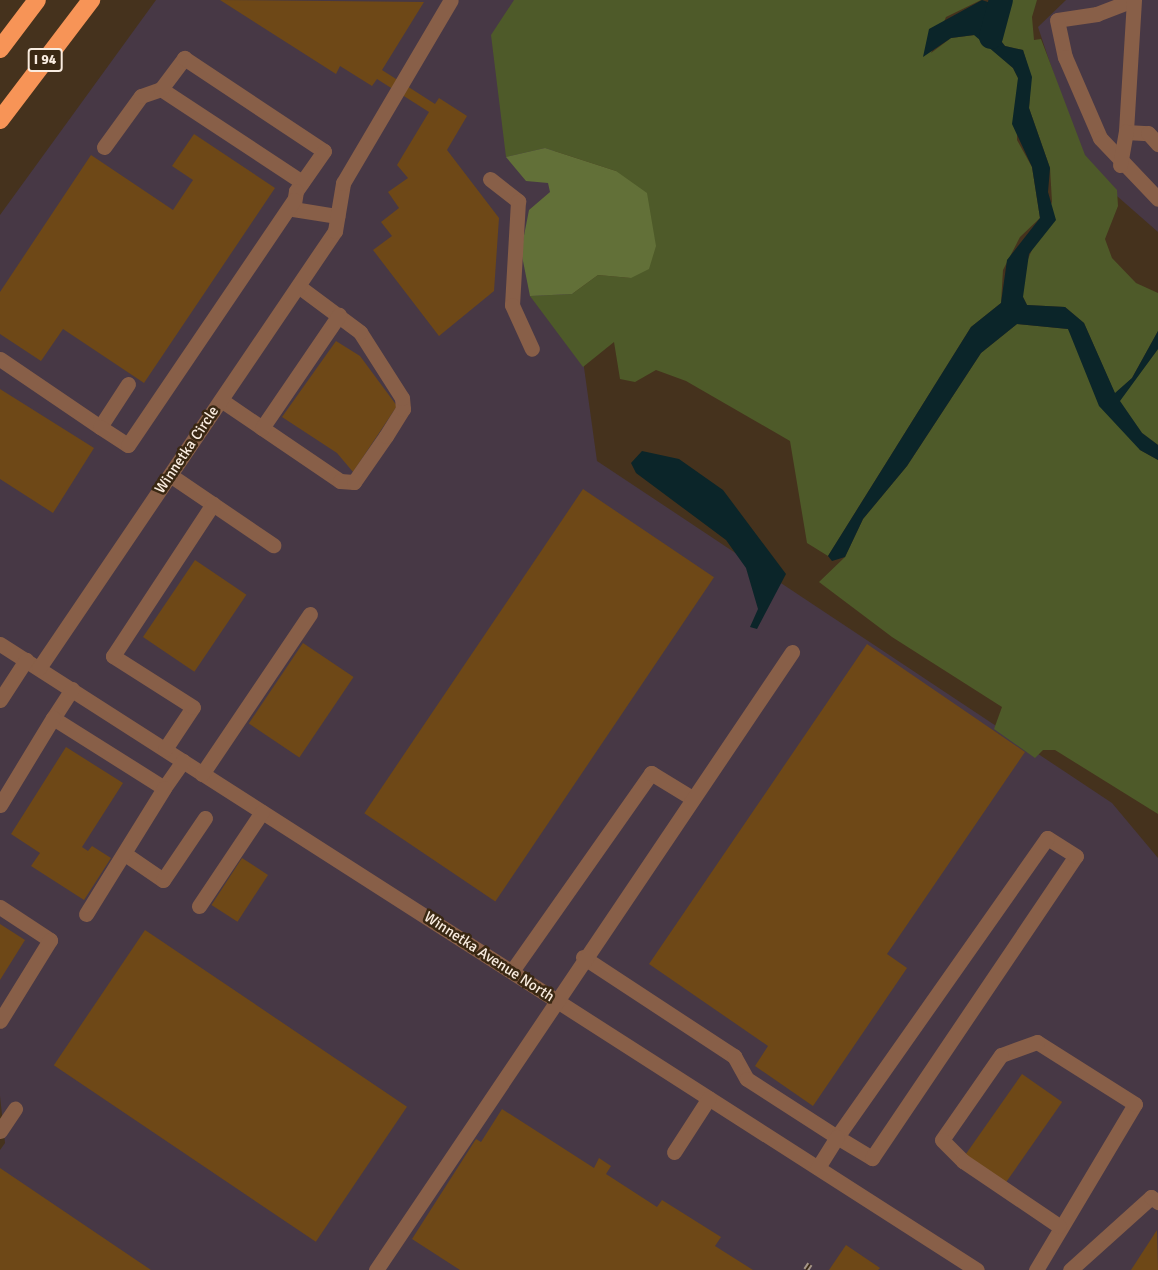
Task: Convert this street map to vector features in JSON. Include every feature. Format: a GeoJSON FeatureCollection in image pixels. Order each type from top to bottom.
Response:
{"type":"FeatureCollection","features":[{"type":"Feature","properties":{"kind":"highway","name":"I 94"},"geometry":{"type":"LineString","coordinates":[[0,49],[37,0]]}},
{"type":"Feature","properties":{"kind":"highway","name":"I 94"},"geometry":{"type":"LineString","coordinates":[[0,120],[91,0]]}},
{"type":"Feature","properties":{"kind":"street"},"geometry":{"type":"LineString","coordinates":[[1120,165],[1126,132],[1133,0],[1097,14],[1057,20],[1065,57],[1100,138],[1120,165],[1158,199]]}},
{"type":"Feature","properties":{"kind":"street"},"geometry":{"type":"LineString","coordinates":[[294,200],[293,209],[336,223],[343,183],[375,122],[448,1]]}},
{"type":"Feature","properties":{"kind":"street"},"geometry":{"type":"LineString","coordinates":[[0,358],[128,446],[294,200],[302,182],[324,151],[184,58],[161,89],[141,96],[104,147]]}},
{"type":"Feature","properties":{"kind":"street"},"geometry":{"type":"LineString","coordinates":[[161,89],[302,182]]}},
{"type":"Feature","properties":{"kind":"street"},"geometry":{"type":"LineString","coordinates":[[1126,132],[1155,136]]}},
{"type":"Feature","properties":{"kind":"street"},"geometry":{"type":"LineString","coordinates":[[490,179],[518,201],[512,305],[532,349]]}},
{"type":"Feature","properties":{"kind":"street","name":"Winnetka Circle"},"geometry":{"type":"LineString","coordinates":[[39,668],[298,286],[336,223]]}},
{"type":"Feature","properties":{"kind":"street"},"geometry":{"type":"LineString","coordinates":[[221,400],[340,481],[354,482],[386,436],[403,409],[402,398],[360,332],[298,286]]}},
{"type":"Feature","properties":{"kind":"street"},"geometry":{"type":"LineString","coordinates":[[262,428],[339,315]]}},
{"type":"Feature","properties":{"kind":"street"},"geometry":{"type":"LineString","coordinates":[[100,427],[128,384]]}},
{"type":"Feature","properties":{"kind":"street"},"geometry":{"type":"LineString","coordinates":[[170,475],[273,545]]}},
{"type":"Feature","properties":{"kind":"street"},"geometry":{"type":"LineString","coordinates":[[165,749],[193,707],[113,656],[213,504]]}},
{"type":"Feature","properties":{"kind":"street"},"geometry":{"type":"LineString","coordinates":[[202,774],[310,614]]}},
{"type":"Feature","properties":{"kind":"street","name":"Winnetka Avenue North"},"geometry":{"type":"LineString","coordinates":[[0,644],[512,971],[970,1268]]}},
{"type":"Feature","properties":{"kind":"street"},"geometry":{"type":"LineString","coordinates":[[376,1270],[583,957],[792,652]]}},
{"type":"Feature","properties":{"kind":"street"},"geometry":{"type":"LineString","coordinates":[[0,700],[26,660]]}},
{"type":"Feature","properties":{"kind":"street"},"geometry":{"type":"LineString","coordinates":[[0,805],[72,689]]}},
{"type":"Feature","properties":{"kind":"street"},"geometry":{"type":"LineString","coordinates":[[53,718],[164,788]]}},
{"type":"Feature","properties":{"kind":"street"},"geometry":{"type":"LineString","coordinates":[[86,914],[183,761]]}},
{"type":"Feature","properties":{"kind":"street"},"geometry":{"type":"LineString","coordinates":[[512,971],[651,773],[692,798]]}},
{"type":"Feature","properties":{"kind":"street"},"geometry":{"type":"LineString","coordinates":[[199,906],[262,812]]}},
{"type":"Feature","properties":{"kind":"street"},"geometry":{"type":"LineString","coordinates":[[125,854],[163,879],[204,818]]}},
{"type":"Feature","properties":{"kind":"street"},"geometry":{"type":"LineString","coordinates":[[583,957],[734,1056],[747,1079],[837,1137],[872,1158],[1076,856],[1047,838],[837,1137],[818,1168]]}},
{"type":"Feature","properties":{"kind":"street"},"geometry":{"type":"LineString","coordinates":[[0,907],[50,940],[0,1021]]}},
{"type":"Feature","properties":{"kind":"street"},"geometry":{"type":"LineString","coordinates":[[1036,1270],[1059,1226],[1135,1104],[1037,1042],[1001,1055],[942,1140],[1059,1226]]}},
{"type":"Feature","properties":{"kind":"street"},"geometry":{"type":"LineString","coordinates":[[674,1152],[709,1098]]}},
{"type":"Feature","properties":{"kind":"street"},"geometry":{"type":"LineString","coordinates":[[0,1131],[15,1109]]}},
{"type":"Feature","properties":{"kind":"street"},"geometry":{"type":"LineString","coordinates":[[1070,1270],[1154,1200]]}},
{"type":"Feature","properties":{"kind":"shaded area"},"geometry":{"type":"Polygon","coordinates":[[[156,0],[533,0],[597,461],[1112,803],[1158,858],[1158,1270],[0,1270],[0,1150],[5,1143],[0,1096],[0,215],[156,0]]]}},
{"type":"Feature","properties":{"kind":"shaded area"},"geometry":{"type":"Polygon","coordinates":[[[1066,0],[1158,0],[1158,232],[1085,168],[1038,27],[1066,0]]]}},
{"type":"Feature","properties":{"kind":"green space"},"geometry":{"type":"Polygon","coordinates":[[[514,0],[981,0],[946,17],[931,53],[951,38],[975,35],[1013,68],[1018,78],[1017,140],[1032,167],[1040,218],[1020,237],[1003,270],[1001,303],[971,327],[828,556],[807,543],[790,441],[686,381],[656,370],[635,382],[620,379],[614,342],[583,367],[530,296],[572,294],[598,275],[631,278],[616,171],[545,148],[506,157],[491,35],[514,0]]]}},
{"type":"Feature","properties":{"kind":"green space"},"geometry":{"type":"Polygon","coordinates":[[[1006,0],[1037,0],[1032,17],[1034,40],[1041,39],[1085,155],[1117,190],[1118,206],[1105,239],[1112,258],[1136,283],[1158,293],[1158,331],[1132,378],[1115,394],[1084,323],[1065,307],[1027,305],[1023,297],[1023,271],[1052,202],[1050,168],[1029,108],[1031,77],[1023,50],[1005,46],[996,34],[1006,0]]]}},
{"type":"Feature","properties":{"kind":"green space"},"geometry":{"type":"Polygon","coordinates":[[[545,148],[616,171],[647,193],[656,246],[649,269],[631,278],[598,275],[572,294],[530,296],[521,251],[529,210],[550,192],[548,183],[526,181],[506,157],[545,148]]]}},
{"type":"Feature","properties":{"kind":"green space"},"geometry":{"type":"Polygon","coordinates":[[[1017,324],[1068,329],[1140,450],[1158,460],[1158,814],[1055,750],[1043,750],[1035,758],[994,729],[1002,707],[892,637],[819,582],[845,557],[863,519],[907,466],[981,353],[1017,324]]]}},
{"type":"Feature","properties":{"kind":"green space"},"geometry":{"type":"Polygon","coordinates":[[[1158,349],[1158,445],[1142,433],[1119,401],[1158,349]]]}},
{"type":"Feature","properties":{"kind":"water"},"geometry":{"type":"Polygon","coordinates":[[[982,0],[1005,8],[996,35],[1005,46],[1023,50],[1032,77],[1029,108],[1050,168],[1048,192],[1056,220],[1029,254],[1023,297],[1027,305],[1065,307],[1084,323],[1115,393],[1132,378],[1158,331],[1158,349],[1120,401],[1142,433],[1158,445],[1158,460],[1140,450],[1099,406],[1068,329],[1017,324],[981,353],[907,466],[863,519],[845,557],[832,561],[828,556],[971,327],[1001,303],[1007,260],[1040,218],[1032,167],[1012,124],[1018,78],[1013,68],[974,35],[951,38],[923,57],[929,29],[982,0]]]}},
{"type":"Feature","properties":{"kind":"water"},"geometry":{"type":"Polygon","coordinates":[[[642,451],[679,459],[723,490],[786,574],[757,629],[750,627],[758,609],[746,568],[726,540],[636,473],[631,463],[642,451]]]}},
{"type":"Feature","properties":{"kind":"building"},"geometry":{"type":"Polygon","coordinates":[[[220,0],[424,2],[382,70],[435,104],[439,98],[467,116],[447,150],[499,218],[494,291],[439,336],[373,250],[392,236],[381,222],[399,208],[388,192],[408,178],[397,165],[429,112],[377,79],[372,86],[340,66],[336,74],[220,0]]]}},
{"type":"Feature","properties":{"kind":"building"},"geometry":{"type":"Polygon","coordinates":[[[194,134],[275,188],[144,383],[63,329],[41,361],[0,334],[0,292],[91,155],[173,210],[193,180],[172,166],[194,134]]]}},
{"type":"Feature","properties":{"kind":"building"},"geometry":{"type":"Polygon","coordinates":[[[336,341],[360,356],[397,406],[353,472],[337,453],[282,417],[336,341]]]}},
{"type":"Feature","properties":{"kind":"building"},"geometry":{"type":"Polygon","coordinates":[[[0,389],[94,448],[53,513],[0,479],[0,389]]]}},
{"type":"Feature","properties":{"kind":"building"},"geometry":{"type":"Polygon","coordinates":[[[583,489],[714,577],[495,902],[364,813],[583,489]]]}},
{"type":"Feature","properties":{"kind":"building"},"geometry":{"type":"Polygon","coordinates":[[[195,560],[246,595],[194,672],[143,637],[195,560]]]}},
{"type":"Feature","properties":{"kind":"building"},"geometry":{"type":"Polygon","coordinates":[[[303,643],[354,677],[299,758],[249,723],[303,643]]]}},
{"type":"Feature","properties":{"kind":"building"},"geometry":{"type":"Polygon","coordinates":[[[867,644],[1025,752],[887,954],[907,968],[813,1106],[755,1066],[768,1046],[649,964],[867,644]]]}},
{"type":"Feature","properties":{"kind":"building"},"geometry":{"type":"Polygon","coordinates":[[[66,747],[123,783],[82,847],[88,851],[92,846],[111,858],[84,900],[31,866],[40,853],[11,834],[66,747]]]}},
{"type":"Feature","properties":{"kind":"building"},"geometry":{"type":"Polygon","coordinates":[[[242,858],[268,875],[237,922],[212,905],[242,858]]]}},
{"type":"Feature","properties":{"kind":"building"},"geometry":{"type":"Polygon","coordinates":[[[0,924],[25,940],[0,980],[0,924]]]}},
{"type":"Feature","properties":{"kind":"building"},"geometry":{"type":"Polygon","coordinates":[[[145,930],[407,1107],[316,1242],[54,1065],[145,930]]]}},
{"type":"Feature","properties":{"kind":"building"},"geometry":{"type":"Polygon","coordinates":[[[1022,1074],[1062,1102],[1003,1186],[963,1158],[1022,1074]]]}},
{"type":"Feature","properties":{"kind":"building"},"geometry":{"type":"Polygon","coordinates":[[[502,1109],[594,1168],[599,1158],[611,1166],[606,1174],[657,1207],[662,1200],[721,1237],[715,1246],[753,1270],[460,1270],[412,1239],[476,1139],[481,1142],[502,1109]]]}},
{"type":"Feature","properties":{"kind":"building"},"geometry":{"type":"Polygon","coordinates":[[[0,1168],[151,1270],[0,1270],[0,1168]]]}},
{"type":"Feature","properties":{"kind":"building"},"geometry":{"type":"Polygon","coordinates":[[[1157,1230],[1158,1270],[1131,1270],[1157,1230]]]}},
{"type":"Feature","properties":{"kind":"building"},"geometry":{"type":"Polygon","coordinates":[[[846,1245],[880,1268],[878,1270],[829,1270],[846,1245]]]}},
{"type":"Feature","properties":{"kind":"waterway"},"geometry":{"type":"LineString","coordinates":[[991,37],[1001,0]]}},
{"type":"Feature","properties":{"kind":"railway"},"geometry":{"type":"LineString","coordinates":[[806,1270],[810,1264]]}}]}
